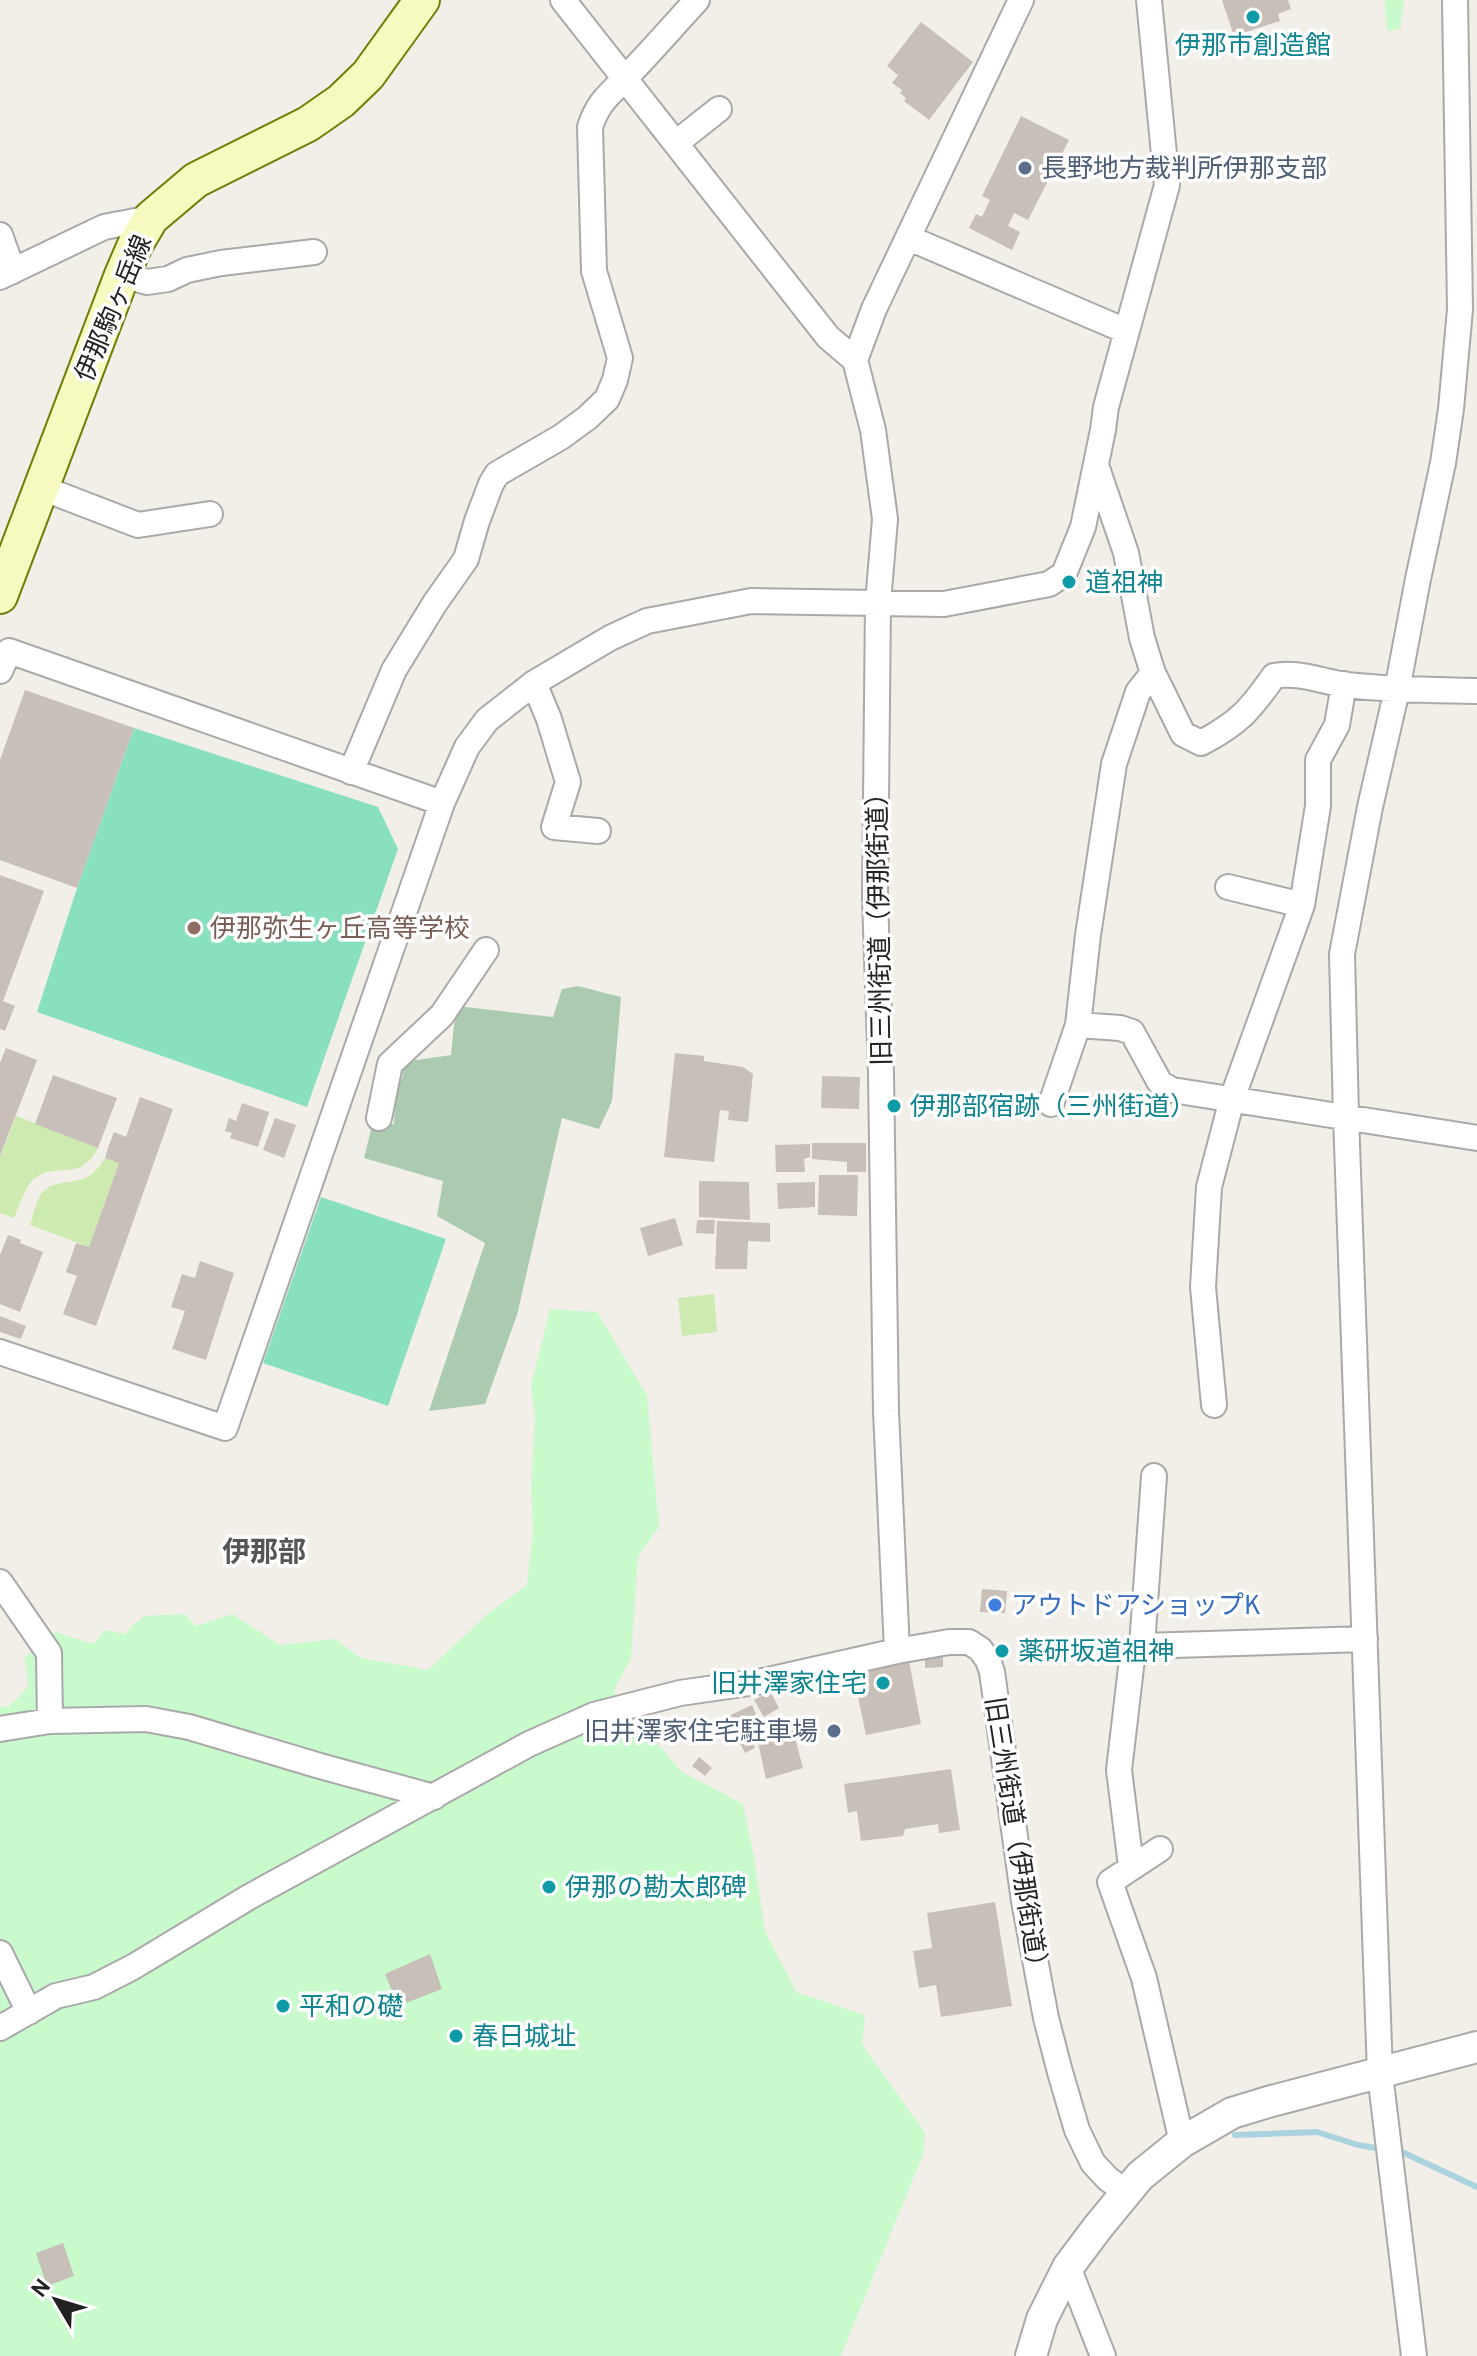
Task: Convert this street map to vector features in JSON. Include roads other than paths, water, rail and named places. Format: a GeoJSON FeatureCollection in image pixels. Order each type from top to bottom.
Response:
{"type":"FeatureCollection","features":[{"type":"Feature","properties":{"kind":"main road","name":"伊那駒ヶ岳線"},"geometry":{"type":"LineString","coordinates":[[0,596],[122,275],[151,218],[196,180],[308,124],[341,101],[368,75],[422,0]]}},
{"type":"Feature","properties":{"kind":"street"},"geometry":{"type":"LineString","coordinates":[[563,0],[828,337],[855,360],[874,309],[1021,0]]}},
{"type":"Feature","properties":{"kind":"street"},"geometry":{"type":"LineString","coordinates":[[0,1352],[227,1432],[442,803],[467,747],[487,720],[534,683],[610,638],[647,621],[751,601],[944,604],[1049,584],[1064,574],[1083,527],[1106,407],[1167,185],[1149,0]]}},
{"type":"Feature","properties":{"kind":"street"},"geometry":{"type":"LineString","coordinates":[[1414,2356],[1380,2074],[1342,954],[1443,463],[1451,409],[1460,309],[1455,0]]}},
{"type":"Feature","properties":{"kind":"street"},"geometry":{"type":"LineString","coordinates":[[351,772],[394,670],[466,559],[482,508],[497,474],[561,437],[607,399],[620,358],[594,271],[590,127],[604,97],[626,79],[688,3]]}},
{"type":"Feature","properties":{"kind":"street"},"geometry":{"type":"LineString","coordinates":[[676,143],[719,109]]}},
{"type":"Feature","properties":{"kind":"street"},"geometry":{"type":"LineString","coordinates":[[0,235],[7,274],[104,227],[151,218]]}},
{"type":"Feature","properties":{"kind":"street"},"geometry":{"type":"LineString","coordinates":[[909,238],[1126,331]]}},
{"type":"Feature","properties":{"kind":"street"},"geometry":{"type":"LineString","coordinates":[[122,275],[147,282],[221,263],[314,252]]}},
{"type":"Feature","properties":{"kind":"street","name":"旧三州街道（伊那街道）"},"geometry":{"type":"LineString","coordinates":[[855,360],[873,430],[885,519],[878,603],[875,898],[882,1089],[886,1384],[897,1651],[949,1642],[969,1642],[980,1649],[988,1660],[1024,1901],[1046,2018],[1060,2072],[1077,2130],[1093,2163],[1126,2192]]}},
{"type":"Feature","properties":{"kind":"street"},"geometry":{"type":"LineString","coordinates":[[1096,466],[1126,553],[1142,638],[1153,673],[1183,734],[1201,743],[1227,729],[1250,709],[1274,676],[1287,673],[1397,690],[1477,691]]}},
{"type":"Feature","properties":{"kind":"street"},"geometry":{"type":"LineString","coordinates":[[42,488],[138,525],[210,514]]}},
{"type":"Feature","properties":{"kind":"street"},"geometry":{"type":"LineString","coordinates":[[0,671],[9,651],[442,803]]}},
{"type":"Feature","properties":{"kind":"street"},"geometry":{"type":"LineString","coordinates":[[1051,1104],[1078,1025],[1114,764],[1138,692],[1153,673]]}},
{"type":"Feature","properties":{"kind":"street"},"geometry":{"type":"LineString","coordinates":[[534,683],[549,719],[568,782],[554,827],[598,831]]}},
{"type":"Feature","properties":{"kind":"street"},"geometry":{"type":"LineString","coordinates":[[1214,1405],[1203,1287],[1209,1187],[1232,1099],[1302,905],[1318,806],[1318,760],[1337,725],[1344,684]]}},
{"type":"Feature","properties":{"kind":"street"},"geometry":{"type":"LineString","coordinates":[[1228,887],[1302,905]]}},
{"type":"Feature","properties":{"kind":"street"},"geometry":{"type":"LineString","coordinates":[[379,1118],[390,1064],[442,1015],[486,950]]}},
{"type":"Feature","properties":{"kind":"street"},"geometry":{"type":"LineString","coordinates":[[1078,1025],[1120,1028],[1132,1032],[1160,1083],[1172,1090],[1477,1138]]}},
{"type":"Feature","properties":{"kind":"street"},"geometry":{"type":"LineString","coordinates":[[1131,1866],[1119,1770],[1132,1659],[1142,1646],[1154,1476]]}},
{"type":"Feature","properties":{"kind":"street"},"geometry":{"type":"LineString","coordinates":[[0,1582],[49,1653],[50,1721]]}},
{"type":"Feature","properties":{"kind":"street"},"geometry":{"type":"LineString","coordinates":[[1142,1646],[1365,1639]]}},
{"type":"Feature","properties":{"kind":"street"},"geometry":{"type":"LineString","coordinates":[[0,2028],[56,1996],[94,1987],[133,1967],[249,1897],[529,1744],[594,1715],[680,1693],[763,1681],[897,1651]]}},
{"type":"Feature","properties":{"kind":"street"},"geometry":{"type":"LineString","coordinates":[[0,1729],[50,1721],[146,1719],[189,1727],[434,1797]]}},
{"type":"Feature","properties":{"kind":"street"},"geometry":{"type":"LineString","coordinates":[[1160,1849],[1110,1882],[1144,1978],[1182,2142]]}},
{"type":"Feature","properties":{"kind":"street"},"geometry":{"type":"LineString","coordinates":[[0,1953],[29,2012]]}},
{"type":"Feature","properties":{"kind":"street"},"geometry":{"type":"LineString","coordinates":[[1031,2356],[1042,2319],[1068,2267],[1140,2176],[1182,2142],[1232,2113],[1477,2047]]}},
{"type":"Feature","properties":{"kind":"street"},"geometry":{"type":"LineString","coordinates":[[1068,2267],[1103,2356]]}},
{"type":"Feature","properties":{"kind":"waterway"},"geometry":{"type":"LineString","coordinates":[[1235,2135],[1317,2132],[1381,2149]]}},
{"type":"Feature","properties":{"kind":"waterway"},"geometry":{"type":"LineString","coordinates":[[1402,2152],[1477,2187]]}},
{"type":"Feature","properties":{"kind":"place","name":"伊那市創造館"},"geometry":{"type":"Point","coordinates":[1253,17]}},
{"type":"Feature","properties":{"kind":"place","name":"長野地方裁判所伊那支部"},"geometry":{"type":"Point","coordinates":[1025,168]}},
{"type":"Feature","properties":{"kind":"place","name":"道祖神"},"geometry":{"type":"Point","coordinates":[1069,582]}},
{"type":"Feature","properties":{"kind":"place","name":"伊那弥生ヶ丘高等学校"},"geometry":{"type":"Point","coordinates":[194,928]}},
{"type":"Feature","properties":{"kind":"place","name":"伊那部宿跡（三州街道）"},"geometry":{"type":"Point","coordinates":[894,1106]}},
{"type":"Feature","properties":{"kind":"place","name":"アウトドアショップK"},"geometry":{"type":"Point","coordinates":[995,1605]}},
{"type":"Feature","properties":{"kind":"place","name":"薬研坂道祖神"},"geometry":{"type":"Point","coordinates":[1002,1651]}},
{"type":"Feature","properties":{"kind":"place","name":"旧井澤家住宅"},"geometry":{"type":"Point","coordinates":[883,1683]}},
{"type":"Feature","properties":{"kind":"place","name":"旧井澤家住宅駐車場"},"geometry":{"type":"Point","coordinates":[834,1731]}},
{"type":"Feature","properties":{"kind":"place","name":"伊那の勘太郎碑"},"geometry":{"type":"Point","coordinates":[549,1887]}},
{"type":"Feature","properties":{"kind":"place","name":"平和の礎"},"geometry":{"type":"Point","coordinates":[283,2006]}},
{"type":"Feature","properties":{"kind":"place","name":"春日城址"},"geometry":{"type":"Point","coordinates":[456,2036]}},
{"type":"Feature","properties":{"kind":"district","name":"伊那部"},"geometry":{"type":"Point","coordinates":[264,1551]}}]}
